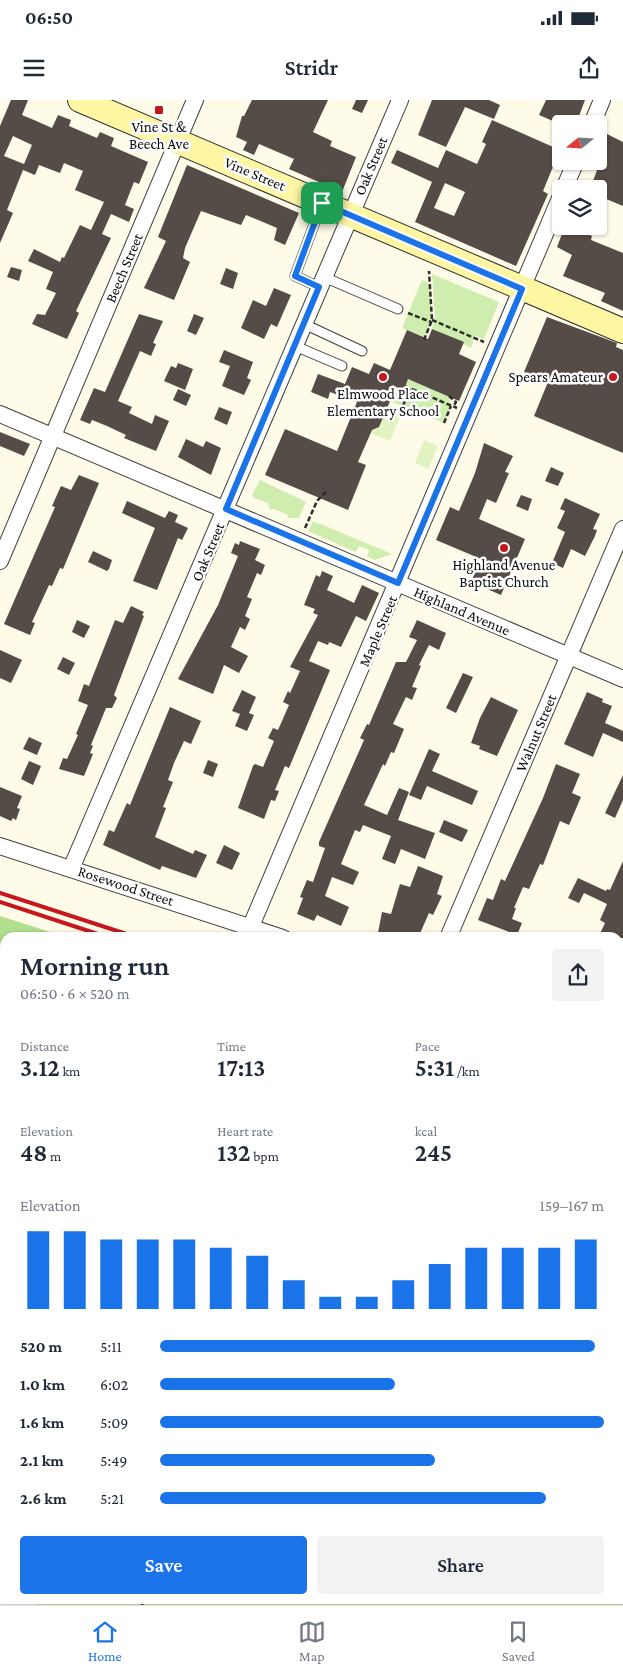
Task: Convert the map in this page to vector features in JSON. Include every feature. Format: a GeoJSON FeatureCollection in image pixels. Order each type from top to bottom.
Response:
{"type":"FeatureCollection","features":[{"type":"Feature","properties":{"kind":"main road","name":"Vine Street"},"geometry":{"type":"LineString","coordinates":[[80,100],[623,331]]}},
{"type":"Feature","properties":{"kind":"street","name":"Beech Street"},"geometry":{"type":"LineString","coordinates":[[0,561],[195,100]]}},
{"type":"Feature","properties":{"kind":"street","name":"Oak Street"},"geometry":{"type":"LineString","coordinates":[[72,869],[400,100]]}},
{"type":"Feature","properties":{"kind":"street"},"geometry":{"type":"LineString","coordinates":[[596,115],[602,100]]}},
{"type":"Feature","properties":{"kind":"street","name":"Maple Street"},"geometry":{"type":"LineString","coordinates":[[251,926],[552,217]]}},
{"type":"Feature","properties":{"kind":"street","name":"Highland Avenue"},"geometry":{"type":"LineString","coordinates":[[0,414],[623,680]]}},
{"type":"Feature","properties":{"kind":"street","name":"Walnut Street"},"geometry":{"type":"LineString","coordinates":[[451,932],[623,529]]}},
{"type":"Feature","properties":{"kind":"street","name":"Rosewood Street"},"geometry":{"type":"LineString","coordinates":[[0,846],[267,932]]}},
{"type":"Feature","properties":{"kind":"lane"},"geometry":{"type":"LineString","coordinates":[[322,203],[295,276],[322,282],[398,309]]}},
{"type":"Feature","properties":{"kind":"lane"},"geometry":{"type":"LineString","coordinates":[[304,324],[362,351]]}},
{"type":"Feature","properties":{"kind":"lane"},"geometry":{"type":"LineString","coordinates":[[294,346],[342,366]]}},
{"type":"Feature","properties":{"kind":"path"},"geometry":{"type":"LineString","coordinates":[[424,340],[432,321],[429,271]]}},
{"type":"Feature","properties":{"kind":"path"},"geometry":{"type":"LineString","coordinates":[[410,314],[485,342]]}},
{"type":"Feature","properties":{"kind":"path"},"geometry":{"type":"LineString","coordinates":[[406,386],[457,409]]}},
{"type":"Feature","properties":{"kind":"path"},"geometry":{"type":"LineString","coordinates":[[403,406],[410,388]]}},
{"type":"Feature","properties":{"kind":"path"},"geometry":{"type":"LineString","coordinates":[[444,423],[456,402],[449,398],[449,396]]}},
{"type":"Feature","properties":{"kind":"path"},"geometry":{"type":"LineString","coordinates":[[300,541],[317,501],[326,492]]}},
{"type":"Feature","properties":{"kind":"green space"},"geometry":{"type":"Polygon","coordinates":[[[432,274],[499,302],[484,339],[475,336],[471,348],[432,329],[435,318],[432,274]]]}},
{"type":"Feature","properties":{"kind":"green space"},"geometry":{"type":"Polygon","coordinates":[[[422,280],[430,284],[432,320],[424,340],[422,336],[402,328],[422,280]]]}},
{"type":"Feature","properties":{"kind":"green space"},"geometry":{"type":"Polygon","coordinates":[[[408,379],[449,396],[451,406],[444,423],[390,401],[396,387],[404,390],[408,379]]]}},
{"type":"Feature","properties":{"kind":"green space"},"geometry":{"type":"Polygon","coordinates":[[[386,411],[400,417],[390,441],[370,433],[379,427],[386,411]]]}},
{"type":"Feature","properties":{"kind":"green space"},"geometry":{"type":"Polygon","coordinates":[[[424,440],[438,446],[428,469],[415,463],[424,440]]]}},
{"type":"Feature","properties":{"kind":"green space"},"geometry":{"type":"Polygon","coordinates":[[[260,480],[306,502],[299,518],[287,518],[288,515],[274,509],[270,510],[268,503],[254,498],[252,495],[260,480]]]}},
{"type":"Feature","properties":{"kind":"green space"},"geometry":{"type":"Polygon","coordinates":[[[313,521],[392,554],[375,560],[367,556],[369,550],[359,546],[356,552],[308,531],[313,521]]]}},
{"type":"Feature","properties":{"kind":"green space"},"geometry":{"type":"Polygon","coordinates":[[[0,916],[50,932],[0,932],[0,916]]]}},
{"type":"Feature","properties":{"kind":"green space"},"geometry":{"type":"Polygon","coordinates":[[[38,1604],[623,1604],[623,1605],[38,1604]]]}},
{"type":"Feature","properties":{"kind":"building"},"geometry":{"type":"Polygon","coordinates":[[[11,100],[28,100],[22,115],[52,128],[58,115],[71,120],[69,126],[97,138],[100,132],[114,138],[111,146],[148,162],[139,184],[134,182],[125,205],[134,209],[129,222],[111,214],[102,234],[111,238],[76,311],[79,313],[67,339],[32,324],[37,314],[45,315],[56,293],[46,289],[53,272],[28,261],[34,249],[60,262],[62,257],[64,258],[80,225],[91,230],[104,202],[75,190],[83,171],[64,163],[60,173],[39,165],[35,175],[23,170],[7,210],[13,213],[0,243],[0,126],[11,100]],[[13,136],[4,156],[24,164],[32,145],[13,136]]]}},
{"type":"Feature","properties":{"kind":"building"},"geometry":{"type":"Polygon","coordinates":[[[252,100],[328,100],[313,132],[332,141],[330,146],[356,157],[342,192],[289,169],[294,159],[259,144],[254,155],[243,150],[247,142],[236,137],[242,116],[244,116],[252,100]]]}},
{"type":"Feature","properties":{"kind":"building"},"geometry":{"type":"Polygon","coordinates":[[[356,100],[368,100],[362,113],[352,109],[356,100]]]}},
{"type":"Feature","properties":{"kind":"building"},"geometry":{"type":"Polygon","coordinates":[[[432,100],[489,100],[500,105],[494,119],[465,107],[446,147],[418,135],[432,100]]]}},
{"type":"Feature","properties":{"kind":"building"},"geometry":{"type":"Polygon","coordinates":[[[546,100],[585,100],[579,115],[552,115],[552,121],[539,115],[546,100]]]}},
{"type":"Feature","properties":{"kind":"building"},"geometry":{"type":"Polygon","coordinates":[[[492,120],[552,146],[552,169],[543,191],[548,194],[516,266],[415,222],[432,182],[391,163],[397,150],[438,168],[446,150],[477,164],[486,144],[482,142],[492,120]],[[445,183],[434,208],[454,216],[465,192],[445,183]]]}},
{"type":"Feature","properties":{"kind":"building"},"geometry":{"type":"Polygon","coordinates":[[[608,134],[623,142],[623,206],[607,199],[607,180],[593,180],[597,170],[608,170],[608,134]]]}},
{"type":"Feature","properties":{"kind":"building"},"geometry":{"type":"Polygon","coordinates":[[[187,165],[299,213],[285,245],[274,240],[277,228],[246,215],[241,225],[201,211],[185,248],[183,258],[190,262],[174,300],[144,288],[166,241],[158,237],[187,165]]]}},
{"type":"Feature","properties":{"kind":"building"},"geometry":{"type":"Polygon","coordinates":[[[562,235],[589,235],[592,236],[591,240],[623,253],[623,311],[601,301],[605,293],[563,276],[572,255],[557,247],[562,235]]]}},
{"type":"Feature","properties":{"kind":"building"},"geometry":{"type":"Polygon","coordinates":[[[11,267],[22,270],[19,281],[7,277],[11,267]]]}},
{"type":"Feature","properties":{"kind":"building"},"geometry":{"type":"Polygon","coordinates":[[[226,268],[238,273],[233,289],[220,284],[226,268]]]}},
{"type":"Feature","properties":{"kind":"building"},"geometry":{"type":"Polygon","coordinates":[[[274,288],[291,295],[277,327],[271,324],[264,339],[241,328],[253,300],[266,306],[274,288]]]}},
{"type":"Feature","properties":{"kind":"building"},"geometry":{"type":"Polygon","coordinates":[[[139,314],[163,321],[153,343],[156,344],[151,356],[140,351],[118,401],[132,407],[129,413],[152,424],[155,415],[169,421],[156,451],[124,438],[126,435],[107,426],[92,420],[90,424],[80,420],[94,388],[105,392],[139,314]]]}},
{"type":"Feature","properties":{"kind":"building"},"geometry":{"type":"Polygon","coordinates":[[[194,314],[204,318],[196,335],[187,331],[194,314]]]}},
{"type":"Feature","properties":{"kind":"building"},"geometry":{"type":"Polygon","coordinates":[[[547,317],[617,343],[616,347],[623,350],[623,453],[534,416],[548,382],[524,372],[547,317]]]}},
{"type":"Feature","properties":{"kind":"building","name":"Elmwood Place Elementary School"},"geometry":{"type":"Polygon","coordinates":[[[432,329],[464,342],[459,354],[476,362],[459,401],[408,379],[404,390],[396,387],[379,427],[372,430],[358,462],[366,465],[348,510],[265,475],[285,429],[337,451],[357,402],[330,392],[328,399],[311,392],[318,374],[345,384],[352,367],[369,374],[374,363],[390,370],[407,330],[428,339],[432,329]]]}},
{"type":"Feature","properties":{"kind":"building"},"geometry":{"type":"Polygon","coordinates":[[[224,350],[253,362],[247,378],[251,380],[244,395],[222,386],[230,366],[219,362],[224,350]]]}},
{"type":"Feature","properties":{"kind":"building"},"geometry":{"type":"Polygon","coordinates":[[[178,363],[193,369],[185,390],[164,381],[171,366],[176,368],[178,363]]]}},
{"type":"Feature","properties":{"kind":"building"},"geometry":{"type":"Polygon","coordinates":[[[178,389],[191,395],[186,406],[173,400],[178,389]]]}},
{"type":"Feature","properties":{"kind":"building"},"geometry":{"type":"Polygon","coordinates":[[[219,407],[232,412],[227,425],[214,419],[219,407]]]}},
{"type":"Feature","properties":{"kind":"building"},"geometry":{"type":"Polygon","coordinates":[[[0,432],[30,444],[24,456],[0,446],[0,432]]]}},
{"type":"Feature","properties":{"kind":"building"},"geometry":{"type":"Polygon","coordinates":[[[186,439],[203,447],[206,441],[221,448],[211,475],[178,457],[186,439]]]}},
{"type":"Feature","properties":{"kind":"building"},"geometry":{"type":"Polygon","coordinates":[[[484,443],[513,456],[505,472],[509,473],[496,503],[487,499],[479,519],[525,539],[501,595],[471,582],[481,559],[436,540],[450,507],[459,511],[475,473],[484,443]]]}},
{"type":"Feature","properties":{"kind":"building"},"geometry":{"type":"Polygon","coordinates":[[[551,467],[564,473],[558,486],[545,481],[551,467]]]}},
{"type":"Feature","properties":{"kind":"building"},"geometry":{"type":"Polygon","coordinates":[[[79,475],[99,483],[63,569],[60,568],[52,586],[49,585],[32,622],[35,623],[30,635],[4,624],[55,507],[52,506],[61,486],[71,490],[79,475]]]}},
{"type":"Feature","properties":{"kind":"building"},"geometry":{"type":"Polygon","coordinates":[[[521,495],[532,499],[528,511],[516,506],[521,495]]]}},
{"type":"Feature","properties":{"kind":"building"},"geometry":{"type":"Polygon","coordinates":[[[565,498],[600,514],[593,529],[597,530],[595,536],[585,556],[571,549],[563,568],[552,563],[565,532],[557,528],[565,511],[560,509],[565,498]]]}},
{"type":"Feature","properties":{"kind":"building"},"geometry":{"type":"Polygon","coordinates":[[[127,501],[165,518],[169,511],[178,515],[175,522],[188,528],[182,540],[178,538],[157,590],[133,581],[155,528],[122,513],[127,501]]]}},
{"type":"Feature","properties":{"kind":"building"},"geometry":{"type":"Polygon","coordinates":[[[240,541],[260,549],[255,560],[265,565],[261,575],[257,573],[247,597],[252,599],[245,616],[250,619],[245,630],[240,627],[231,647],[248,656],[239,673],[224,665],[213,694],[178,679],[218,605],[238,556],[231,553],[235,543],[239,545],[240,541]]]}},
{"type":"Feature","properties":{"kind":"building"},"geometry":{"type":"Polygon","coordinates":[[[93,551],[112,560],[107,571],[88,562],[93,551]]]}},
{"type":"Feature","properties":{"kind":"building"},"geometry":{"type":"Polygon","coordinates":[[[322,571],[333,576],[327,590],[354,603],[362,585],[379,593],[366,621],[356,616],[341,647],[329,642],[328,645],[318,641],[309,661],[330,670],[289,768],[285,766],[275,790],[279,791],[275,801],[271,800],[264,819],[238,808],[253,766],[255,764],[263,767],[274,741],[268,738],[273,728],[278,730],[289,705],[283,702],[288,691],[290,693],[300,671],[290,667],[318,615],[313,613],[315,609],[304,605],[316,575],[320,577],[322,571]]]}},
{"type":"Feature","properties":{"kind":"building"},"geometry":{"type":"Polygon","coordinates":[[[131,606],[144,612],[142,615],[144,616],[114,695],[117,698],[112,708],[106,708],[91,745],[93,746],[90,753],[93,754],[84,776],[59,769],[63,758],[67,759],[78,735],[76,734],[88,705],[78,701],[84,684],[89,686],[115,620],[123,623],[131,606]]]}},
{"type":"Feature","properties":{"kind":"building"},"geometry":{"type":"Polygon","coordinates":[[[77,620],[90,626],[84,638],[72,632],[77,620]]]}},
{"type":"Feature","properties":{"kind":"building"},"geometry":{"type":"Polygon","coordinates":[[[417,620],[446,633],[439,650],[429,645],[419,665],[421,666],[412,687],[417,688],[412,700],[406,697],[393,724],[404,729],[394,753],[391,752],[385,766],[383,764],[364,805],[387,815],[399,788],[409,792],[398,820],[435,833],[425,859],[401,849],[395,864],[382,859],[391,836],[363,825],[360,832],[355,830],[341,864],[359,872],[353,885],[332,877],[325,896],[349,907],[341,926],[317,915],[314,921],[297,914],[303,898],[300,897],[307,880],[313,882],[325,848],[319,846],[319,842],[364,740],[360,738],[367,724],[369,725],[396,662],[406,662],[417,640],[409,637],[417,620]]]}},
{"type":"Feature","properties":{"kind":"building"},"geometry":{"type":"Polygon","coordinates":[[[0,650],[22,660],[11,683],[0,678],[0,650]]]}},
{"type":"Feature","properties":{"kind":"building"},"geometry":{"type":"Polygon","coordinates":[[[63,657],[75,663],[69,675],[57,669],[63,657]]]}},
{"type":"Feature","properties":{"kind":"building"},"geometry":{"type":"Polygon","coordinates":[[[463,673],[473,677],[456,713],[446,708],[463,673]]]}},
{"type":"Feature","properties":{"kind":"building"},"geometry":{"type":"Polygon","coordinates":[[[242,690],[256,697],[249,713],[254,715],[247,731],[235,726],[240,714],[232,711],[242,690]]]}},
{"type":"Feature","properties":{"kind":"building"},"geometry":{"type":"Polygon","coordinates":[[[587,692],[603,699],[602,702],[612,706],[605,723],[623,731],[623,742],[603,733],[593,757],[564,744],[587,692]]]}},
{"type":"Feature","properties":{"kind":"building"},"geometry":{"type":"Polygon","coordinates":[[[491,697],[518,710],[497,756],[479,749],[480,746],[471,743],[480,718],[491,697]]]}},
{"type":"Feature","properties":{"kind":"building"},"geometry":{"type":"Polygon","coordinates":[[[170,707],[201,721],[191,744],[184,741],[174,763],[168,780],[173,782],[163,807],[166,808],[155,837],[193,854],[195,850],[207,855],[196,878],[162,866],[160,870],[103,845],[109,830],[114,832],[127,803],[130,805],[170,707]]]}},
{"type":"Feature","properties":{"kind":"building"},"geometry":{"type":"Polygon","coordinates":[[[29,737],[42,743],[37,755],[23,749],[29,737]]]}},
{"type":"Feature","properties":{"kind":"building"},"geometry":{"type":"Polygon","coordinates":[[[429,749],[440,754],[432,771],[478,791],[472,805],[427,786],[421,800],[409,795],[429,749]]]}},
{"type":"Feature","properties":{"kind":"building"},"geometry":{"type":"Polygon","coordinates":[[[208,760],[218,764],[213,777],[203,773],[208,760]]]}},
{"type":"Feature","properties":{"kind":"building"},"geometry":{"type":"Polygon","coordinates":[[[29,761],[41,766],[33,785],[21,779],[29,761]]]}},
{"type":"Feature","properties":{"kind":"building"},"geometry":{"type":"Polygon","coordinates":[[[556,764],[580,774],[572,793],[581,797],[569,825],[560,821],[543,865],[540,864],[529,889],[523,887],[514,908],[516,908],[512,919],[522,923],[518,932],[509,932],[478,920],[487,898],[493,900],[501,879],[505,881],[543,798],[556,764]]]}},
{"type":"Feature","properties":{"kind":"building"},"geometry":{"type":"Polygon","coordinates":[[[623,775],[623,800],[615,818],[605,813],[623,775]]]}},
{"type":"Feature","properties":{"kind":"building"},"geometry":{"type":"Polygon","coordinates":[[[0,787],[22,796],[17,808],[20,809],[16,820],[13,818],[11,821],[0,816],[0,787]]]}},
{"type":"Feature","properties":{"kind":"building"},"geometry":{"type":"Polygon","coordinates":[[[444,820],[468,830],[462,842],[439,832],[444,820]]]}},
{"type":"Feature","properties":{"kind":"building"},"geometry":{"type":"Polygon","coordinates":[[[224,845],[240,853],[232,870],[216,863],[224,845]]]}},
{"type":"Feature","properties":{"kind":"building"},"geometry":{"type":"Polygon","coordinates":[[[623,861],[623,932],[601,932],[605,923],[600,920],[607,904],[584,893],[579,903],[568,898],[578,878],[606,891],[607,889],[610,890],[623,861]]]}},
{"type":"Feature","properties":{"kind":"building"},"geometry":{"type":"Polygon","coordinates":[[[418,866],[443,876],[437,894],[442,896],[433,915],[429,913],[421,932],[378,932],[382,912],[391,914],[400,884],[410,887],[418,866]]]}},
{"type":"Feature","properties":{"kind":"railway"},"geometry":{"type":"LineString","coordinates":[[0,893],[120,932]]}},
{"type":"Feature","properties":{"kind":"railway"},"geometry":{"type":"LineString","coordinates":[[0,902],[92,932]]}},
{"type":"Feature","properties":{"kind":"place","name":"Vine St & Beech Ave"},"geometry":{"type":"Point","coordinates":[159,110]}},
{"type":"Feature","properties":{"kind":"place","name":"Elmwood Place Elementary School"},"geometry":{"type":"Point","coordinates":[383,377]}},
{"type":"Feature","properties":{"kind":"place","name":"Spears Amateur"},"geometry":{"type":"Point","coordinates":[613,377]}},
{"type":"Feature","properties":{"kind":"place","name":"Highland Avenue Baptist Church"},"geometry":{"type":"Point","coordinates":[504,548]}},
{"type":"Feature","properties":{"kind":"route"},"geometry":{"type":"LineString","coordinates":[[322,203],[522,289],[398,583],[226,509],[319,287],[295,276],[322,203]]}}]}
